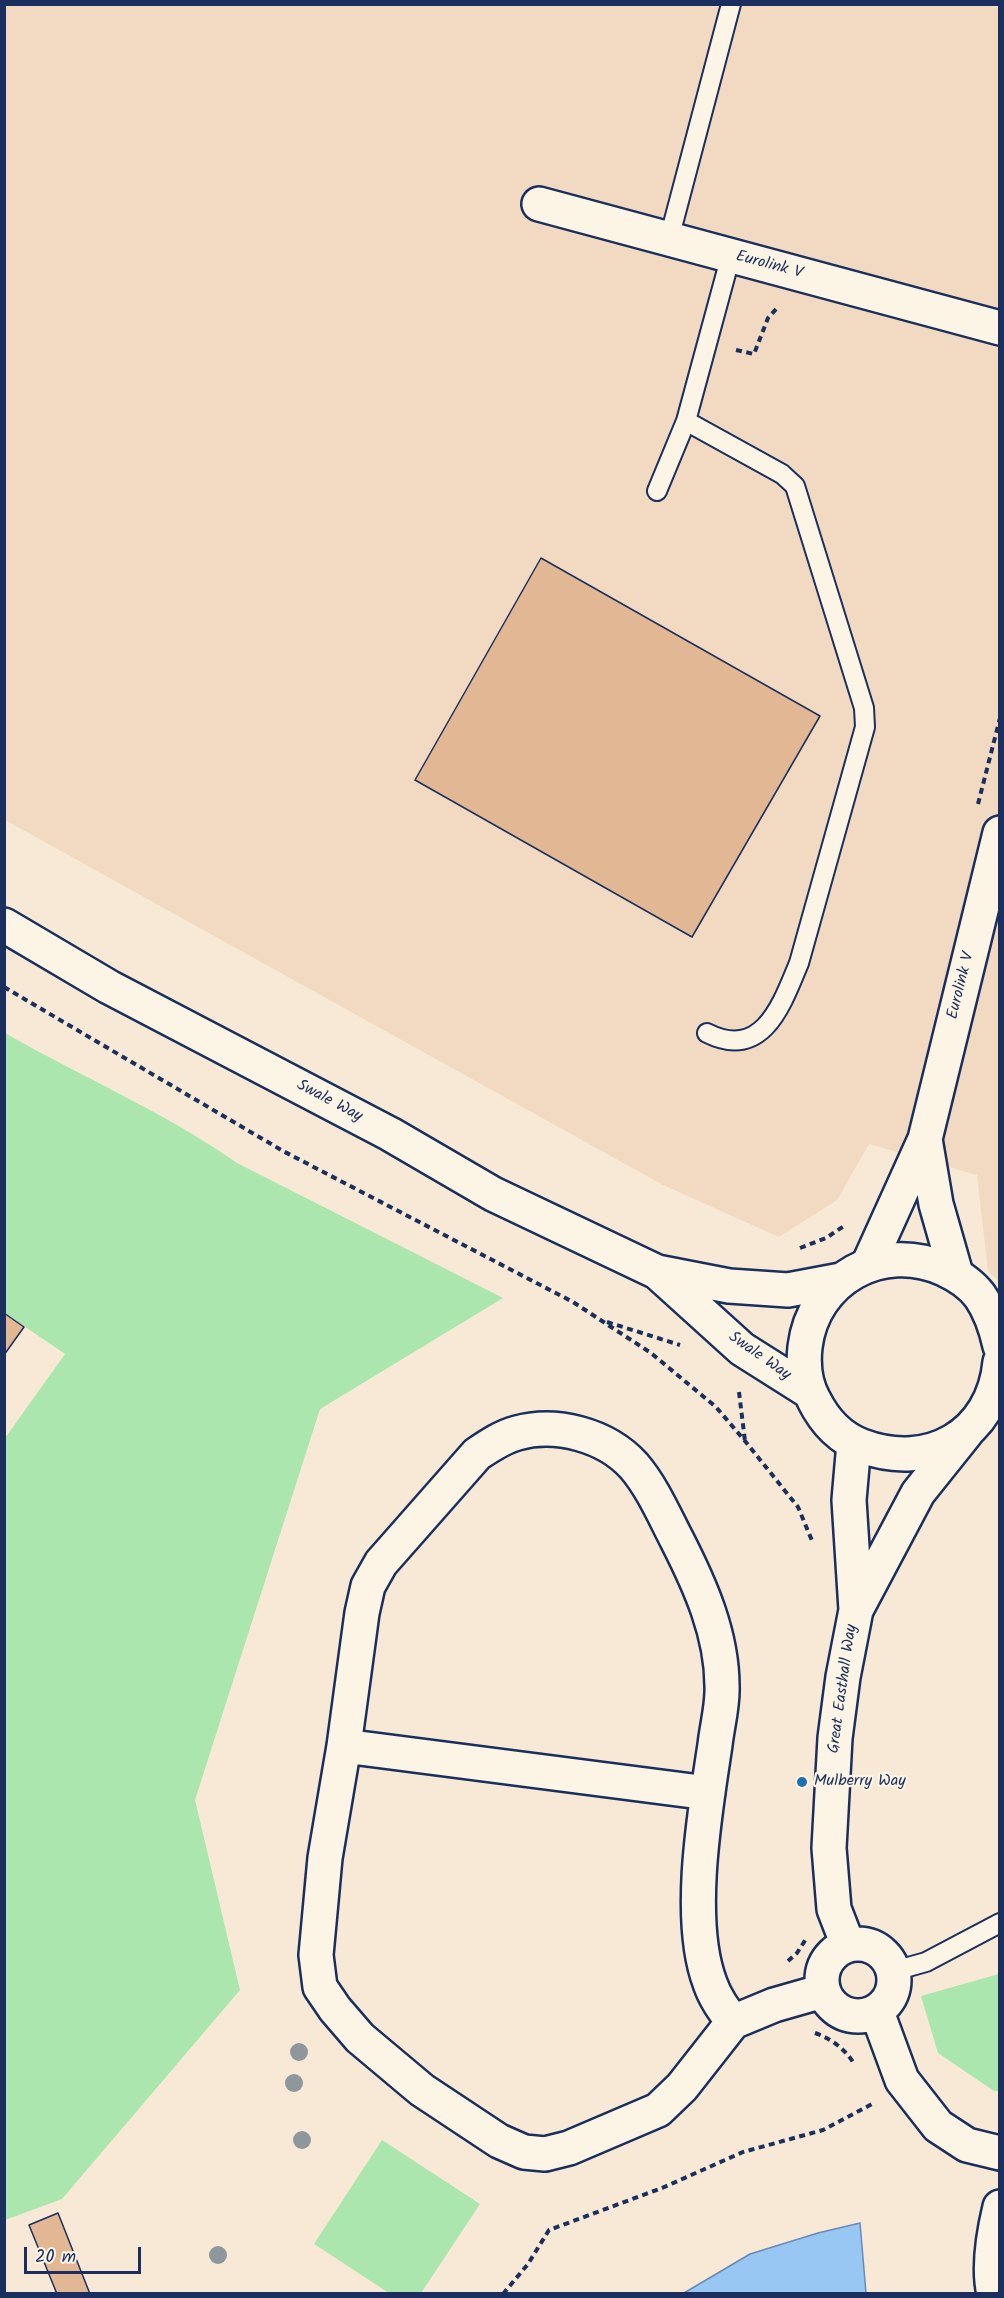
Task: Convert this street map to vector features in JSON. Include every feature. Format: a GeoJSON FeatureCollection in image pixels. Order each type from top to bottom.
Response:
{"type":"FeatureCollection","features":[{"type":"Feature","properties":{"kind":"street","name":"Eurolink V"},"geometry":{"type":"LineString","coordinates":[[539,204],[999,328]]}},
{"type":"Feature","properties":{"kind":"street","name":"Eurolink V"},"geometry":{"type":"LineString","coordinates":[[810,1392],[804,1362],[807,1331],[820,1303],[854,1272],[925,1139],[999,833]]}},
{"type":"Feature","properties":{"kind":"street","name":"Swale Way"},"geometry":{"type":"LineString","coordinates":[[4,925],[109,987],[390,1134],[493,1194],[657,1272],[729,1286],[788,1290],[898,1258],[928,1262],[956,1274]]}},
{"type":"Feature","properties":{"kind":"street","name":"Eurolink V"},"geometry":{"type":"LineString","coordinates":[[925,1139],[936,1204],[956,1274]]}},
{"type":"Feature","properties":{"kind":"street","name":"Swale Way"},"geometry":{"type":"LineString","coordinates":[[657,1272],[742,1349],[810,1392]]}},
{"type":"Feature","properties":{"kind":"street"},"geometry":{"type":"LineString","coordinates":[[956,1274],[979,1295],[998,1331]]}},
{"type":"Feature","properties":{"kind":"street","name":"Great Easthall Way"},"geometry":{"type":"LineString","coordinates":[[856,1610],[918,1493],[984,1416],[998,1381],[999,1362]]}},
{"type":"Feature","properties":{"kind":"street"},"geometry":{"type":"LineString","coordinates":[[810,1392],[820,1412],[835,1430],[854,1443],[882,1454],[912,1456],[940,1448],[984,1416]]}},
{"type":"Feature","properties":{"kind":"street"},"geometry":{"type":"LineString","coordinates":[[732,2022],[718,2002],[709,1981],[698,1915],[708,1793],[723,1687],[718,1643],[708,1608],[690,1565],[650,1488],[633,1465],[613,1449],[591,1438],[566,1430],[540,1428],[515,1433],[477,1454],[381,1563],[368,1586],[325,1858],[316,1955],[320,1987],[360,2038],[422,2090],[499,2141],[524,2152],[545,2154],[569,2148],[658,2110],[682,2087],[732,2022],[774,2005],[823,1991]]}},
{"type":"Feature","properties":{"kind":"street","name":"Great Easthall Way"},"geometry":{"type":"LineString","coordinates":[[848,1945],[834,1910],[829,1848],[836,1738],[843,1677],[856,1610],[849,1500],[854,1443]]}},
{"type":"Feature","properties":{"kind":"street"},"geometry":{"type":"LineString","coordinates":[[344,1746],[708,1793]]}},
{"type":"Feature","properties":{"kind":"street"},"geometry":{"type":"LineString","coordinates":[[848,1945],[871,1946],[889,1960],[894,1971],[892,1994],[886,2004],[877,2012],[866,2017],[853,2017],[841,2013],[831,2005],[823,1991],[823,1971],[828,1959],[836,1951],[848,1945]]}},
{"type":"Feature","properties":{"kind":"street"},"geometry":{"type":"LineString","coordinates":[[877,2012],[902,2080],[938,2126],[967,2145],[999,2153]]}},
{"type":"Feature","properties":{"kind":"street"},"geometry":{"type":"LineString","coordinates":[[994,2294],[992,2285],[994,2231],[999,2207]]}},
{"type":"Feature","properties":{"kind":"lane"},"geometry":{"type":"LineString","coordinates":[[669,239],[731,4]]}},
{"type":"Feature","properties":{"kind":"lane"},"geometry":{"type":"LineString","coordinates":[[657,491],[686,421],[731,255]]}},
{"type":"Feature","properties":{"kind":"lane"},"geometry":{"type":"LineString","coordinates":[[686,421],[782,474],[795,486],[864,708],[865,727],[799,963],[775,1016],[755,1035],[739,1040],[721,1040],[707,1033]]}},
{"type":"Feature","properties":{"kind":"lane"},"geometry":{"type":"LineString","coordinates":[[894,1971],[926,1962],[999,1923]]}},
{"type":"Feature","properties":{"kind":"path"},"geometry":{"type":"LineString","coordinates":[[708,342],[754,354],[768,318],[778,305],[787,304]]}},
{"type":"Feature","properties":{"kind":"path"},"geometry":{"type":"LineString","coordinates":[[977,810],[999,718]]}},
{"type":"Feature","properties":{"kind":"path"},"geometry":{"type":"LineString","coordinates":[[4,987],[283,1151],[573,1302],[651,1353],[708,1400],[745,1441],[798,1507],[814,1545]]}},
{"type":"Feature","properties":{"kind":"path"},"geometry":{"type":"LineString","coordinates":[[790,1249],[826,1238],[849,1223]]}},
{"type":"Feature","properties":{"kind":"path"},"geometry":{"type":"LineString","coordinates":[[601,1320],[692,1348]]}},
{"type":"Feature","properties":{"kind":"path"},"geometry":{"type":"LineString","coordinates":[[739,1390],[745,1441]]}},
{"type":"Feature","properties":{"kind":"path"},"geometry":{"type":"LineString","coordinates":[[774,2005],[767,1979],[797,1953],[810,1934]]}},
{"type":"Feature","properties":{"kind":"path"},"geometry":{"type":"LineString","coordinates":[[814,2033],[824,2036],[846,2051],[858,2071]]}},
{"type":"Feature","properties":{"kind":"path"},"geometry":{"type":"LineString","coordinates":[[503,2294],[528,2264],[549,2230],[662,2188],[743,2152],[823,2130],[877,2101]]}},
{"type":"Feature","properties":{"kind":"shaded area"},"geometry":{"type":"Polygon","coordinates":[[[4,5],[999,5],[999,1281],[988,1271],[977,1175],[869,1144],[837,1200],[779,1237],[663,1185],[5,820],[4,5]]]}},
{"type":"Feature","properties":{"kind":"green space"},"geometry":{"type":"Polygon","coordinates":[[[5,1033],[181,1127],[237,1163],[503,1298],[320,1409],[195,1800],[240,1990],[62,2199],[5,2220],[5,1438],[65,1354],[5,1313],[5,1033]]]}},
{"type":"Feature","properties":{"kind":"green space"},"geometry":{"type":"Polygon","coordinates":[[[999,1974],[1000,2091],[994,2091],[938,2053],[921,1996],[999,1974]]]}},
{"type":"Feature","properties":{"kind":"green space"},"geometry":{"type":"Polygon","coordinates":[[[382,2140],[480,2204],[421,2293],[389,2293],[314,2244],[382,2140]]]}},
{"type":"Feature","properties":{"kind":"water"},"geometry":{"type":"Polygon","coordinates":[[[860,2223],[866,2293],[684,2293],[750,2254],[860,2223]]]}},
{"type":"Feature","properties":{"kind":"building"},"geometry":{"type":"Polygon","coordinates":[[[541,558],[820,716],[692,937],[415,780],[541,558]]]}},
{"type":"Feature","properties":{"kind":"building"},"geometry":{"type":"Polygon","coordinates":[[[4,1313],[24,1327],[4,1355],[4,1313]]]}},
{"type":"Feature","properties":{"kind":"building"},"geometry":{"type":"Polygon","coordinates":[[[58,2213],[90,2294],[57,2294],[29,2225],[58,2213]]]}},
{"type":"Feature","properties":{"kind":"place","name":"Mulberry Way"},"geometry":{"type":"Point","coordinates":[802,1782]}}]}
